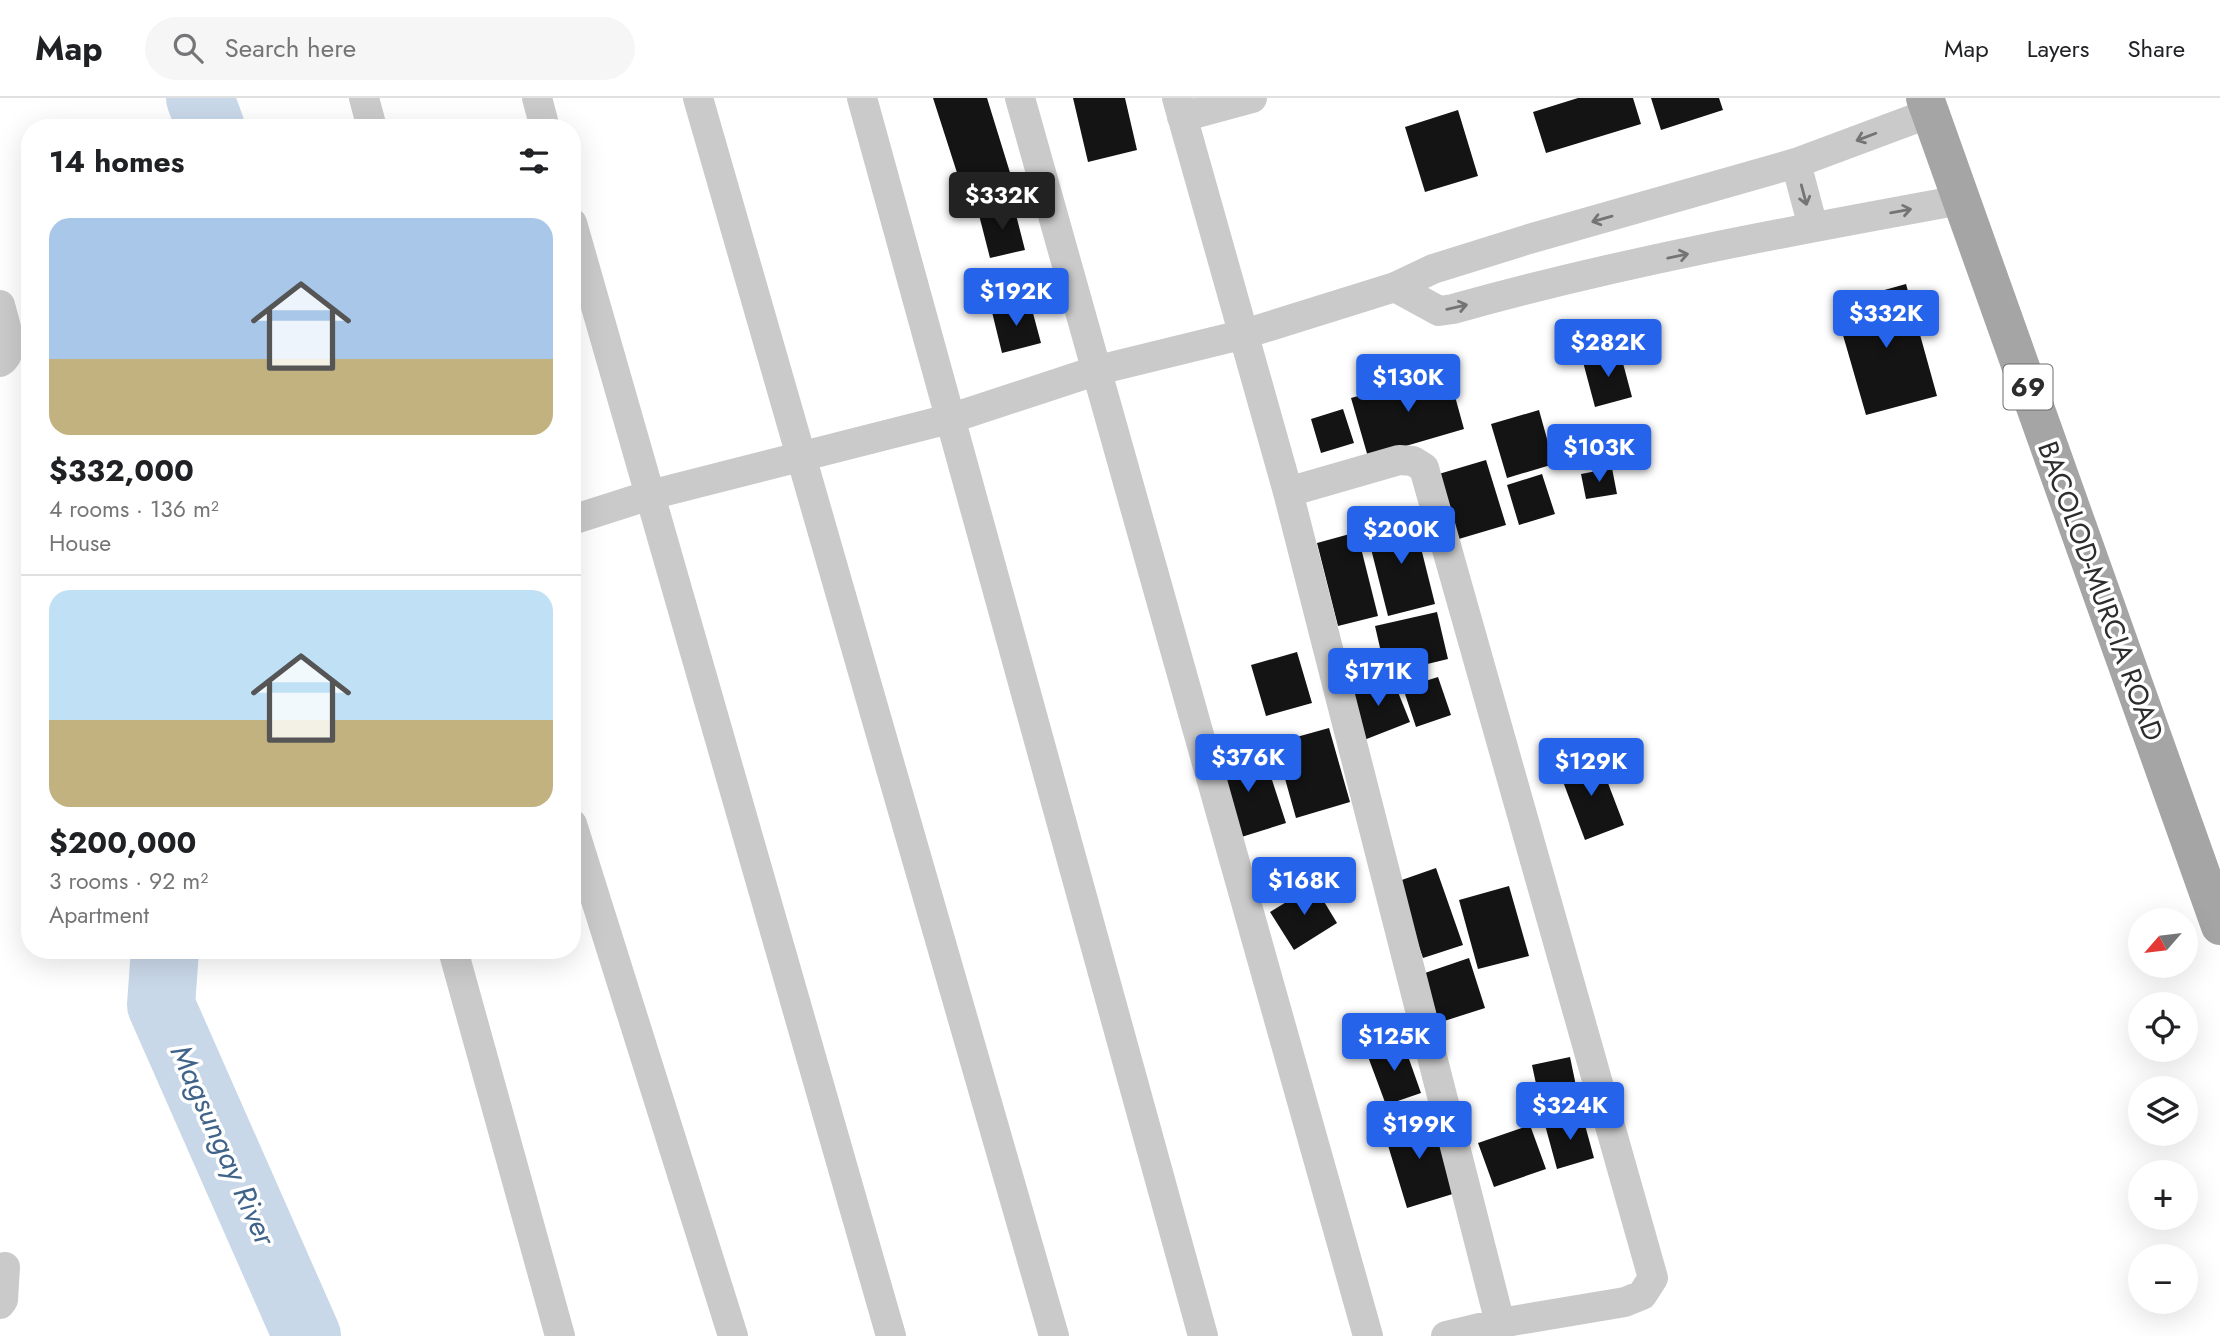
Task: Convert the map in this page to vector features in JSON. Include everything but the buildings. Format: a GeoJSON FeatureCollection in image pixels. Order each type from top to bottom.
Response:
{"type":"FeatureCollection","features":[{"type":"Feature","properties":{"kind":"main road","name":"BACOLOD-MURCIA ROAD"},"geometry":{"type":"LineString","coordinates":[[1927,105],[2220,926]]}},
{"type":"Feature","properties":{"kind":"street"},"geometry":{"type":"LineString","coordinates":[[363,98],[369,119]]}},
{"type":"Feature","properties":{"kind":"street"},"geometry":{"type":"LineString","coordinates":[[537,98],[543,119]]}},
{"type":"Feature","properties":{"kind":"street"},"geometry":{"type":"LineString","coordinates":[[698,98],[1054,1336]]}},
{"type":"Feature","properties":{"kind":"street"},"geometry":{"type":"LineString","coordinates":[[862,98],[1203,1336]]}},
{"type":"Feature","properties":{"kind":"street"},"geometry":{"type":"LineString","coordinates":[[1020,98],[1368,1336]]}},
{"type":"Feature","properties":{"kind":"street"},"geometry":{"type":"LineString","coordinates":[[1252,98],[1179,108],[1241,335],[1288,492],[1500,1322]]}},
{"type":"Feature","properties":{"kind":"street"},"geometry":{"type":"LineString","coordinates":[[581,517],[650,495],[949,419],[1098,370],[1241,335],[1395,287],[1433,270],[1529,239],[1796,163],[1927,105]]}},
{"type":"Feature","properties":{"kind":"street"},"geometry":{"type":"LineString","coordinates":[[1796,163],[1813,227]]}},
{"type":"Feature","properties":{"kind":"street"},"geometry":{"type":"LineString","coordinates":[[1395,287],[1439,311],[1537,285],[1813,227],[1961,200]]}},
{"type":"Feature","properties":{"kind":"street"},"geometry":{"type":"LineString","coordinates":[[1529,239],[1537,285]]}},
{"type":"Feature","properties":{"kind":"street"},"geometry":{"type":"LineString","coordinates":[[581,254],[891,1336]]}},
{"type":"Feature","properties":{"kind":"street"},"geometry":{"type":"LineString","coordinates":[[0,305],[10,349],[6,359],[0,362]]}},
{"type":"Feature","properties":{"kind":"street"},"geometry":{"type":"LineString","coordinates":[[1288,492],[1399,460],[1413,461],[1424,468],[1653,1278],[1642,1295],[1625,1302],[1500,1322],[1446,1336]]}},
{"type":"Feature","properties":{"kind":"street"},"geometry":{"type":"LineString","coordinates":[[581,853],[733,1336]]}},
{"type":"Feature","properties":{"kind":"street"},"geometry":{"type":"LineString","coordinates":[[455,959],[560,1336]]}},
{"type":"Feature","properties":{"kind":"street"},"geometry":{"type":"LineString","coordinates":[[0,1304],[3,1300],[5,1267]]}},
{"type":"Feature","properties":{"kind":"waterway","name":"Magsungay River"},"geometry":{"type":"LineString","coordinates":[[200,98],[208,119]]}},
{"type":"Feature","properties":{"kind":"waterway","name":"Magsungay River"},"geometry":{"type":"LineString","coordinates":[[164,959],[161,1005],[307,1336]]}}]}
